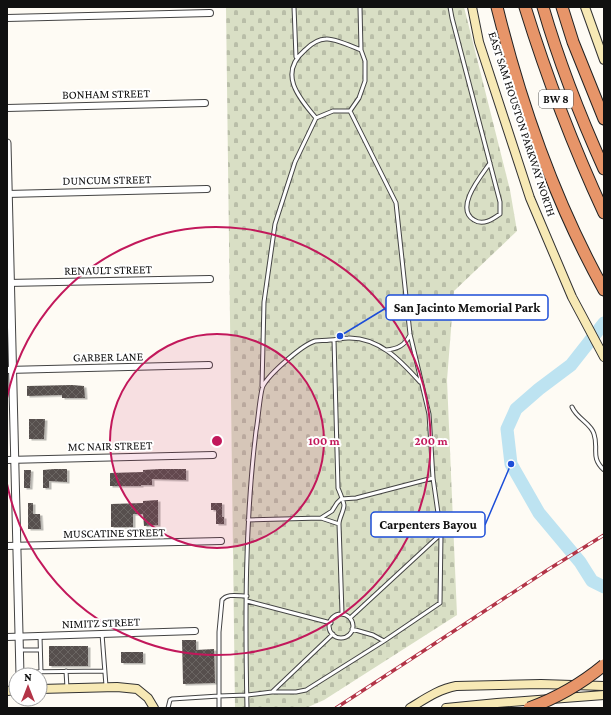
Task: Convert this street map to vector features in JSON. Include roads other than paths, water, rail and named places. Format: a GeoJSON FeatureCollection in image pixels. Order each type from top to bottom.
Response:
{"type":"FeatureCollection","features":[{"type":"Feature","properties":{"kind":"highway"},"geometry":{"type":"LineString","coordinates":[[497,7],[517,81],[554,184],[572,226],[604,290]]}},
{"type":"Feature","properties":{"kind":"highway","name":"BW 8"},"geometry":{"type":"LineString","coordinates":[[525,7],[567,129],[604,213]]}},
{"type":"Feature","properties":{"kind":"highway","name":"BW 8"},"geometry":{"type":"LineString","coordinates":[[543,7],[569,85],[604,169]]}},
{"type":"Feature","properties":{"kind":"highway"},"geometry":{"type":"LineString","coordinates":[[562,7],[583,69],[604,119]]}},
{"type":"Feature","properties":{"kind":"highway"},"geometry":{"type":"LineString","coordinates":[[529,708],[566,692],[591,676],[604,665]]}},
{"type":"Feature","properties":{"kind":"main road","name":"EAST SAM HOUSTON PARKWAY NORTH"},"geometry":{"type":"LineString","coordinates":[[472,7],[479,42],[530,198],[572,297],[604,357]]}},
{"type":"Feature","properties":{"kind":"main road"},"geometry":{"type":"LineString","coordinates":[[585,7],[604,60]]}},
{"type":"Feature","properties":{"kind":"main road"},"geometry":{"type":"LineString","coordinates":[[410,708],[437,692],[456,686],[541,684],[604,686]]}},
{"type":"Feature","properties":{"kind":"main road"},"geometry":{"type":"LineString","coordinates":[[48,689],[137,689],[148,698],[154,708]]}},
{"type":"Feature","properties":{"kind":"main road"},"geometry":{"type":"LineString","coordinates":[[446,708],[497,702],[604,695]]}},
{"type":"Feature","properties":{"kind":"street"},"geometry":{"type":"LineString","coordinates":[[7,18],[210,13]]}},
{"type":"Feature","properties":{"kind":"street","name":"BONHAM STREET"},"geometry":{"type":"LineString","coordinates":[[7,108],[205,103]]}},
{"type":"Feature","properties":{"kind":"street"},"geometry":{"type":"LineString","coordinates":[[7,142],[11,460],[16,546],[19,667]]}},
{"type":"Feature","properties":{"kind":"street","name":"DUNCUM STREET"},"geometry":{"type":"LineString","coordinates":[[8,194],[207,189]]}},
{"type":"Feature","properties":{"kind":"street","name":"RENAULT STREET"},"geometry":{"type":"LineString","coordinates":[[9,283],[210,279]]}},
{"type":"Feature","properties":{"kind":"street","name":"GARBER LANE"},"geometry":{"type":"LineString","coordinates":[[10,370],[209,365]]}},
{"type":"Feature","properties":{"kind":"street","name":"MC NAIR STREET"},"geometry":{"type":"LineString","coordinates":[[11,460],[213,455]]}},
{"type":"Feature","properties":{"kind":"street","name":"MUSCATINE STREET"},"geometry":{"type":"LineString","coordinates":[[7,546],[221,541]]}},
{"type":"Feature","properties":{"kind":"street","name":"NIMITZ STREET"},"geometry":{"type":"LineString","coordinates":[[7,637],[195,631]]}},
{"type":"Feature","properties":{"kind":"lane"},"geometry":{"type":"LineString","coordinates":[[294,7],[296,57],[292,73],[294,89],[303,103],[316,118]]}},
{"type":"Feature","properties":{"kind":"lane"},"geometry":{"type":"LineString","coordinates":[[350,111],[359,98],[365,81],[365,61],[361,50],[360,7]]}},
{"type":"Feature","properties":{"kind":"lane"},"geometry":{"type":"LineString","coordinates":[[450,7],[452,18],[490,163],[500,202],[500,214],[486,222],[476,222],[469,216],[466,207],[468,198],[474,185],[490,163]]}},
{"type":"Feature","properties":{"kind":"lane"},"geometry":{"type":"LineString","coordinates":[[296,57],[312,44],[327,38],[361,50]]}},
{"type":"Feature","properties":{"kind":"lane"},"geometry":{"type":"LineString","coordinates":[[247,708],[246,601],[248,520],[252,464],[262,387],[264,302],[275,224],[295,162],[316,118],[334,111],[350,111]]}},
{"type":"Feature","properties":{"kind":"lane"},"geometry":{"type":"LineString","coordinates":[[168,708],[168,704],[172,699],[247,695],[272,692],[296,692],[306,690],[384,641],[440,603],[441,534],[434,478],[429,414],[410,334],[396,203],[350,111]]}},
{"type":"Feature","properties":{"kind":"lane"},"geometry":{"type":"LineString","coordinates":[[386,350],[394,350],[401,346],[407,341],[410,334]]}},
{"type":"Feature","properties":{"kind":"lane"},"geometry":{"type":"LineString","coordinates":[[262,387],[274,372],[304,347],[315,341],[348,338],[362,340],[380,346],[394,354],[421,383]]}},
{"type":"Feature","properties":{"kind":"lane"},"geometry":{"type":"LineString","coordinates":[[334,340],[338,488],[344,505],[343,511],[339,518],[342,613]]}},
{"type":"Feature","properties":{"kind":"lane"},"geometry":{"type":"LineString","coordinates":[[572,408],[593,431],[596,440],[595,458],[604,470]]}},
{"type":"Feature","properties":{"kind":"lane"},"geometry":{"type":"LineString","coordinates":[[321,518],[332,511],[341,499],[356,498],[434,478]]}},
{"type":"Feature","properties":{"kind":"lane"},"geometry":{"type":"LineString","coordinates":[[248,520],[321,518],[339,524]]}},
{"type":"Feature","properties":{"kind":"lane"},"geometry":{"type":"LineString","coordinates":[[350,618],[441,534]]}},
{"type":"Feature","properties":{"kind":"lane"},"geometry":{"type":"LineString","coordinates":[[219,708],[219,632],[222,600],[224,597],[229,596],[247,596]]}},
{"type":"Feature","properties":{"kind":"lane"},"geometry":{"type":"LineString","coordinates":[[246,601],[331,623]]}},
{"type":"Feature","properties":{"kind":"lane"},"geometry":{"type":"LineString","coordinates":[[342,613],[350,618],[352,629],[349,635],[344,638],[338,638],[333,634],[331,623],[336,615],[342,613]]}},
{"type":"Feature","properties":{"kind":"lane"},"geometry":{"type":"LineString","coordinates":[[352,629],[373,635],[384,641]]}},
{"type":"Feature","properties":{"kind":"lane"},"geometry":{"type":"LineString","coordinates":[[102,634],[106,688]]}},
{"type":"Feature","properties":{"kind":"lane"},"geometry":{"type":"LineString","coordinates":[[272,692],[333,634]]}},
{"type":"Feature","properties":{"kind":"lane"},"geometry":{"type":"LineString","coordinates":[[40,636],[41,667]]}},
{"type":"Feature","properties":{"kind":"lane"},"geometry":{"type":"LineString","coordinates":[[19,650],[40,650]]}},
{"type":"Feature","properties":{"kind":"lane"},"geometry":{"type":"LineString","coordinates":[[48,672],[105,671]]}},
{"type":"Feature","properties":{"kind":"lane"},"geometry":{"type":"LineString","coordinates":[[66,672],[67,689]]}},
{"type":"Feature","properties":{"kind":"waterway"},"geometry":{"type":"LineString","coordinates":[[604,323],[571,365],[539,389],[516,409],[507,429],[511,464],[539,513],[580,562],[592,581],[604,587]]}},
{"type":"Feature","properties":{"kind":"railway"},"geometry":{"type":"LineString","coordinates":[[336,708],[549,569],[604,535]]}},
{"type":"Feature","properties":{"kind":"place","name":"San Jacinto Memorial Park"},"geometry":{"type":"Point","coordinates":[340,336]}},
{"type":"Feature","properties":{"kind":"place","name":"Carpenters Bayou"},"geometry":{"type":"Point","coordinates":[511,464]}}]}
